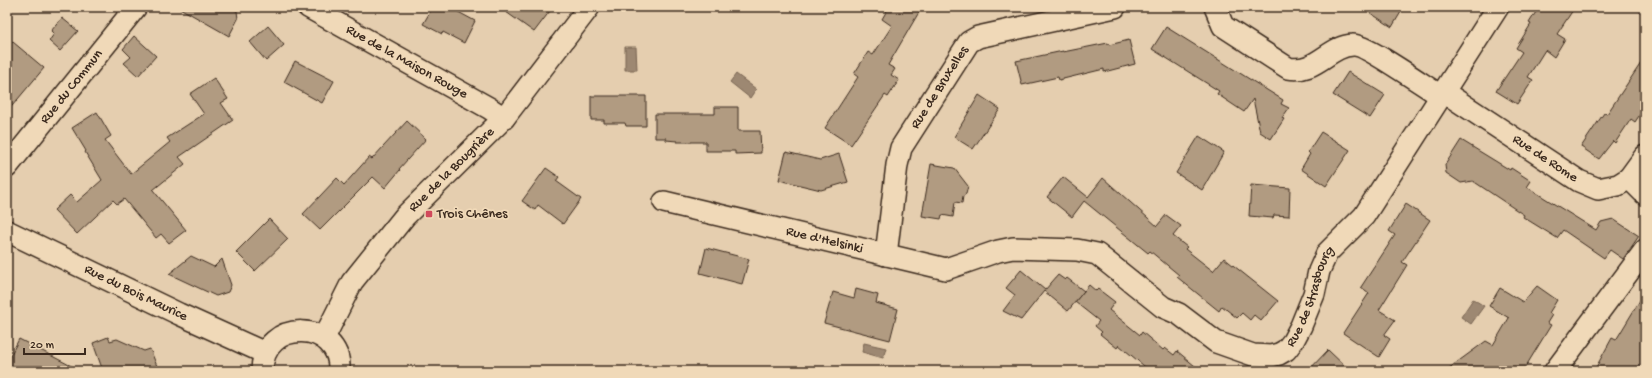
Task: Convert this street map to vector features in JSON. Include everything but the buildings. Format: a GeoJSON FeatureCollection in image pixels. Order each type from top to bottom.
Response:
{"type":"FeatureCollection","features":[{"type":"Feature","properties":{"kind":"street","name":"Rue du Commun"},"geometry":{"type":"LineString","coordinates":[[7,167],[136,7]]}},
{"type":"Feature","properties":{"kind":"street","name":"Rue de la Maison Rouge"},"geometry":{"type":"LineString","coordinates":[[308,7],[490,108],[504,118]]}},
{"type":"Feature","properties":{"kind":"street","name":"Rue de la Bougrière"},"geometry":{"type":"LineString","coordinates":[[324,338],[352,282],[405,216],[504,118],[589,7]]}},
{"type":"Feature","properties":{"kind":"street","name":"Rue de Bruxelles"},"geometry":{"type":"LineString","coordinates":[[886,256],[896,165],[901,148],[969,42],[978,37],[1115,7]]}},
{"type":"Feature","properties":{"kind":"street","name":"Rue de Rome"},"geometry":{"type":"LineString","coordinates":[[1215,7],[1223,26],[1288,68],[1298,70],[1306,68],[1342,47],[1354,44],[1368,50],[1442,94],[1579,181],[1598,189],[1618,184],[1629,178]]}},
{"type":"Feature","properties":{"kind":"street","name":"Rue de Strasbourg"},"geometry":{"type":"LineString","coordinates":[[984,256],[1013,248],[1077,250],[1097,254],[1163,307],[1179,314],[1216,342],[1253,355],[1271,356],[1279,354],[1286,350],[1294,341],[1302,326],[1314,294],[1319,270],[1327,253],[1364,216],[1498,7]]}},
{"type":"Feature","properties":{"kind":"street"},"geometry":{"type":"LineString","coordinates":[[1645,156],[1629,178],[1645,194]]}},
{"type":"Feature","properties":{"kind":"street","name":"Rue d'Helsinki"},"geometry":{"type":"LineString","coordinates":[[664,202],[946,270],[984,256]]}},
{"type":"Feature","properties":{"kind":"street","name":"Rue du Bois Maurice"},"geometry":{"type":"LineString","coordinates":[[7,231],[179,314],[264,362]]}},
{"type":"Feature","properties":{"kind":"street"},"geometry":{"type":"LineString","coordinates":[[1556,371],[1645,250]]}},
{"type":"Feature","properties":{"kind":"street"},"geometry":{"type":"LineString","coordinates":[[264,362],[271,344],[279,337],[291,331],[312,332],[324,338],[334,349],[339,371]]}},
{"type":"Feature","properties":{"kind":"shaded area"},"geometry":{"type":"Polygon","coordinates":[[[625,47],[636,47],[637,70],[625,70],[625,47]]]}},
{"type":"Feature","properties":{"kind":"shaded area"},"geometry":{"type":"Polygon","coordinates":[[[736,74],[756,89],[750,98],[730,82],[736,74]]]}},
{"type":"Feature","properties":{"kind":"shaded area"},"geometry":{"type":"Polygon","coordinates":[[[1473,299],[1484,306],[1471,324],[1461,317],[1473,299]]]}},
{"type":"Feature","properties":{"kind":"shaded area"},"geometry":{"type":"Polygon","coordinates":[[[864,343],[886,348],[883,358],[862,352],[864,343]]]}},
{"type":"Feature","properties":{"kind":"place","name":"Trois Chênes"},"geometry":{"type":"Point","coordinates":[429,214]}}]}
